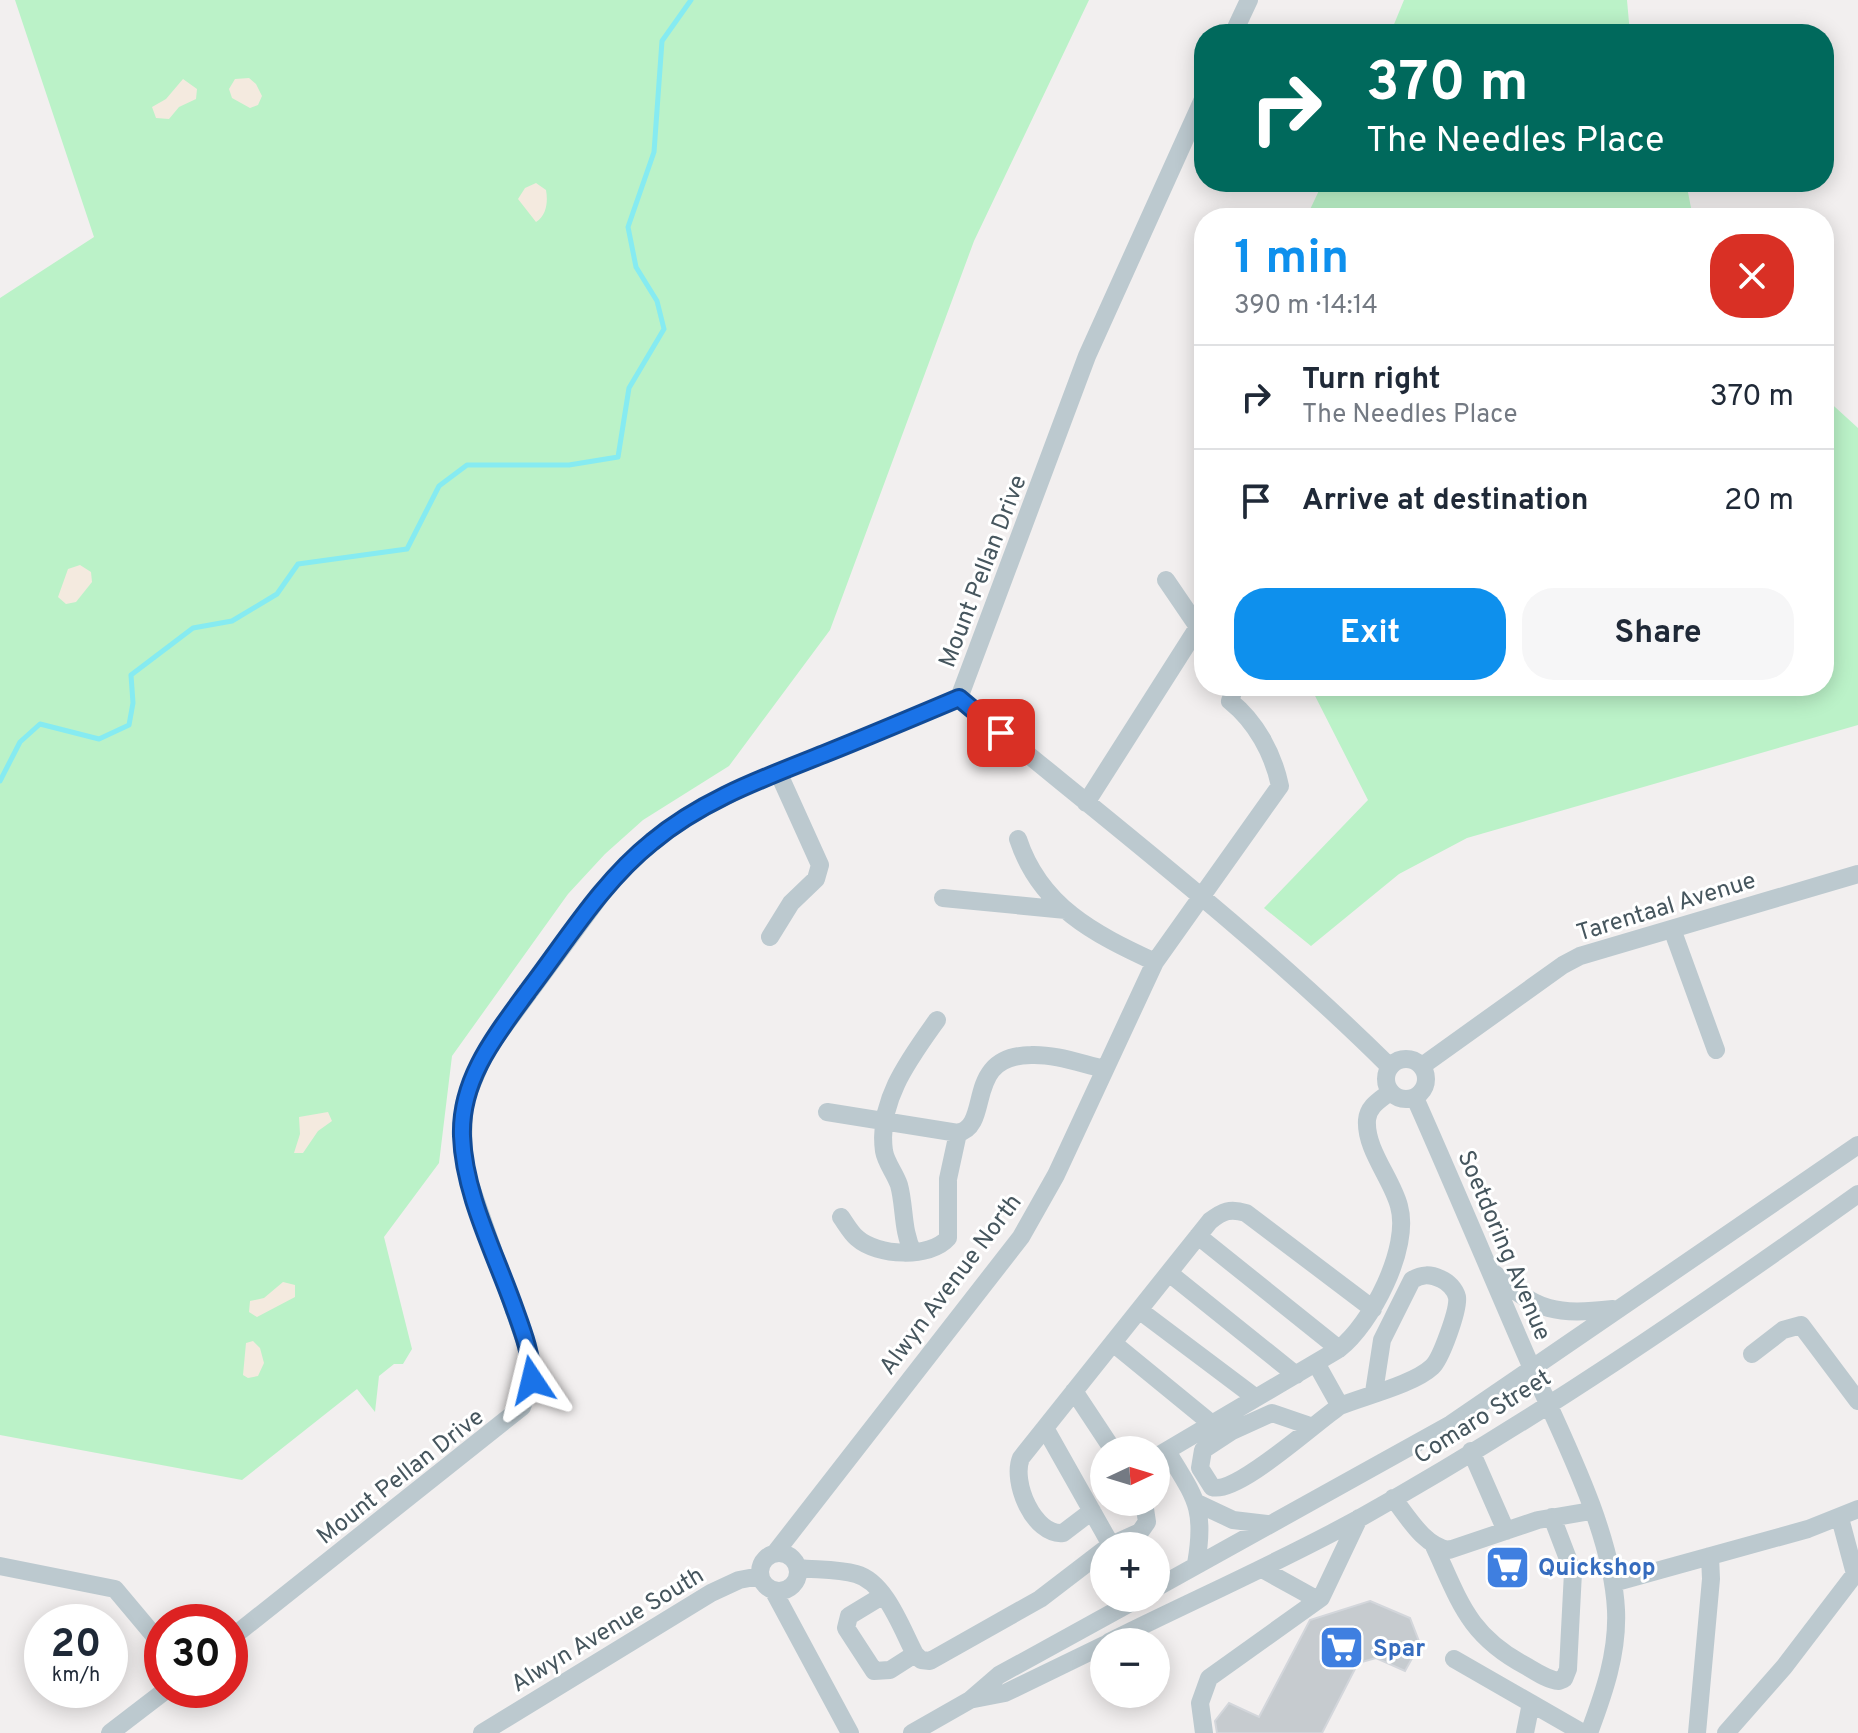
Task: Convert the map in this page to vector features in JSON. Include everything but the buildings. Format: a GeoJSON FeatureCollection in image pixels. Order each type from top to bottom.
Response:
{"type":"FeatureCollection","features":[{"type":"Feature","properties":{"kind":"street"},"geometry":{"type":"LineString","coordinates":[[1238,24],[1249,0]]}},
{"type":"Feature","properties":{"kind":"street","name":"Mount Pellan Drive"},"geometry":{"type":"LineString","coordinates":[[248,1625],[522,1407],[532,1380],[526,1345],[465,1166],[462,1123],[470,1085],[494,1038],[615,876],[651,842],[693,813],[778,772],[959,698],[1087,356],[1194,119]]}},
{"type":"Feature","properties":{"kind":"street"},"geometry":{"type":"LineString","coordinates":[[1166,580],[1194,621]]}},
{"type":"Feature","properties":{"kind":"street"},"geometry":{"type":"LineString","coordinates":[[1086,803],[1194,633]]}},
{"type":"Feature","properties":{"kind":"street","name":"Alwyn Avenue North"},"geometry":{"type":"LineString","coordinates":[[775,1553],[1021,1237],[1056,1175],[1155,962],[1196,895],[1280,786],[1262,739],[1248,716],[1230,701],[1232,696]]}},
{"type":"Feature","properties":{"kind":"street"},"geometry":{"type":"LineString","coordinates":[[959,698],[1196,895],[1353,1030],[1389,1066]]}},
{"type":"Feature","properties":{"kind":"street"},"geometry":{"type":"LineString","coordinates":[[770,937],[791,903],[816,879],[820,865],[778,772]]}},
{"type":"Feature","properties":{"kind":"street"},"geometry":{"type":"LineString","coordinates":[[1018,839],[1032,875],[1066,910],[1108,940],[1155,962]]}},
{"type":"Feature","properties":{"kind":"street","name":"Tarentaal Avenue"},"geometry":{"type":"LineString","coordinates":[[1422,1066],[1563,965],[1858,874]]}},
{"type":"Feature","properties":{"kind":"street"},"geometry":{"type":"LineString","coordinates":[[943,898],[1066,910]]}},
{"type":"Feature","properties":{"kind":"street"},"geometry":{"type":"LineString","coordinates":[[1672,929],[1716,1050]]}},
{"type":"Feature","properties":{"kind":"street"},"geometry":{"type":"LineString","coordinates":[[913,1252],[905,1228],[898,1183],[885,1155],[884,1120],[892,1093],[937,1020]]}},
{"type":"Feature","properties":{"kind":"street"},"geometry":{"type":"LineString","coordinates":[[841,1217],[858,1240],[878,1248],[913,1252],[940,1247],[948,1238],[948,1179],[958,1133],[971,1124],[988,1072],[1005,1059],[1043,1056],[1105,1069]]}},
{"type":"Feature","properties":{"kind":"street"},"geometry":{"type":"LineString","coordinates":[[1405,1058],[1422,1066],[1426,1083],[1415,1098],[1406,1100],[1390,1092],[1386,1084],[1389,1066],[1405,1058]]}},
{"type":"Feature","properties":{"kind":"street"},"geometry":{"type":"LineString","coordinates":[[1170,1449],[1339,1349],[1354,1338],[1373,1309],[1399,1247],[1402,1228],[1400,1207],[1369,1135],[1367,1120],[1374,1104],[1390,1092]]}},
{"type":"Feature","properties":{"kind":"street","name":"Soetdoring Avenue"},"geometry":{"type":"LineString","coordinates":[[1415,1098],[1549,1404],[1591,1511],[1613,1583],[1615,1642],[1608,1682],[1589,1733]]}},
{"type":"Feature","properties":{"kind":"street"},"geometry":{"type":"LineString","coordinates":[[827,1112],[958,1133]]}},
{"type":"Feature","properties":{"kind":"street","name":"Comaro Street"},"geometry":{"type":"LineString","coordinates":[[1170,1580],[1451,1424],[1858,1145]]}},
{"type":"Feature","properties":{"kind":"street","name":"Comaro Street"},"geometry":{"type":"LineString","coordinates":[[1138,1628],[1359,1518],[1549,1404],[1858,1194]]}},
{"type":"Feature","properties":{"kind":"street"},"geometry":{"type":"LineString","coordinates":[[1090,1513],[1063,1533],[1056,1534],[1047,1529],[1020,1494],[1017,1468],[1045,1428],[1198,1236],[1222,1212],[1233,1209],[1246,1213],[1373,1309]]}},
{"type":"Feature","properties":{"kind":"street"},"geometry":{"type":"LineString","coordinates":[[1198,1236],[1339,1349]]}},
{"type":"Feature","properties":{"kind":"street"},"geometry":{"type":"LineString","coordinates":[[1490,1269],[1520,1296],[1547,1310],[1575,1313],[1615,1309]]}},
{"type":"Feature","properties":{"kind":"street"},"geometry":{"type":"LineString","coordinates":[[1169,1273],[1296,1375]]}},
{"type":"Feature","properties":{"kind":"street"},"geometry":{"type":"LineString","coordinates":[[1310,1426],[1282,1414],[1265,1415],[1203,1450],[1200,1468],[1212,1487],[1225,1488],[1286,1449],[1310,1426],[1340,1406],[1419,1375],[1438,1360],[1456,1309],[1457,1297],[1445,1280],[1430,1274],[1412,1280],[1382,1340],[1374,1392]]}},
{"type":"Feature","properties":{"kind":"street"},"geometry":{"type":"LineString","coordinates":[[1139,1310],[1256,1398]]}},
{"type":"Feature","properties":{"kind":"street"},"geometry":{"type":"LineString","coordinates":[[1752,1354],[1783,1330],[1801,1325],[1858,1401]]}},
{"type":"Feature","properties":{"kind":"street"},"geometry":{"type":"LineString","coordinates":[[1113,1343],[1212,1424]]}},
{"type":"Feature","properties":{"kind":"street"},"geometry":{"type":"LineString","coordinates":[[1316,1363],[1340,1406]]}},
{"type":"Feature","properties":{"kind":"street"},"geometry":{"type":"LineString","coordinates":[[1074,1391],[1104,1436]]}},
{"type":"Feature","properties":{"kind":"street"},"geometry":{"type":"LineString","coordinates":[[1045,1428],[1090,1507]]}},
{"type":"Feature","properties":{"kind":"street"},"geometry":{"type":"LineString","coordinates":[[1471,1451],[1506,1531]]}},
{"type":"Feature","properties":{"kind":"street"},"geometry":{"type":"LineString","coordinates":[[1170,1466],[1199,1504],[1233,1520],[1267,1524]]}},
{"type":"Feature","properties":{"kind":"street"},"geometry":{"type":"LineString","coordinates":[[1393,1498],[1434,1546],[1465,1612],[1484,1639],[1503,1654],[1559,1681],[1564,1679],[1568,1669],[1574,1580],[1552,1517]]}},
{"type":"Feature","properties":{"kind":"street"},"geometry":{"type":"LineString","coordinates":[[1196,1564],[1200,1538],[1199,1504]]}},
{"type":"Feature","properties":{"kind":"street"},"geometry":{"type":"LineString","coordinates":[[1613,1583],[1840,1518],[1858,1509]]}},
{"type":"Feature","properties":{"kind":"street"},"geometry":{"type":"LineString","coordinates":[[1434,1546],[1449,1550],[1463,1548],[1552,1517],[1591,1511]]}},
{"type":"Feature","properties":{"kind":"street"},"geometry":{"type":"LineString","coordinates":[[1204,1733],[1200,1703],[1209,1678],[1319,1599],[1359,1518]]}},
{"type":"Feature","properties":{"kind":"street"},"geometry":{"type":"LineString","coordinates":[[1726,1733],[1784,1667],[1855,1574],[1840,1518]]}},
{"type":"Feature","properties":{"kind":"street"},"geometry":{"type":"LineString","coordinates":[[850,1733],[773,1590],[760,1576],[766,1557],[785,1553],[798,1568],[856,1574],[868,1579],[882,1596],[921,1660],[940,1658],[1040,1599],[1090,1561]]}},
{"type":"Feature","properties":{"kind":"street"},"geometry":{"type":"LineString","coordinates":[[1697,1733],[1710,1556]]}},
{"type":"Feature","properties":{"kind":"street"},"geometry":{"type":"LineString","coordinates":[[0,1566],[99,1583],[115,1589],[144,1624]]}},
{"type":"Feature","properties":{"kind":"street"},"geometry":{"type":"LineString","coordinates":[[773,1590],[792,1586],[798,1568]]}},
{"type":"Feature","properties":{"kind":"street"},"geometry":{"type":"LineString","coordinates":[[1262,1569],[1319,1599]]}},
{"type":"Feature","properties":{"kind":"street","name":"Alwyn Avenue South"},"geometry":{"type":"LineString","coordinates":[[482,1733],[711,1593],[739,1580],[760,1576]]}},
{"type":"Feature","properties":{"kind":"street"},"geometry":{"type":"LineString","coordinates":[[882,1596],[849,1616],[846,1628],[874,1671],[890,1670],[915,1654]]}},
{"type":"Feature","properties":{"kind":"street","name":"Comaro Street"},"geometry":{"type":"LineString","coordinates":[[912,1733],[970,1700],[999,1675],[1114,1612]]}},
{"type":"Feature","properties":{"kind":"street","name":"Comaro Street"},"geometry":{"type":"LineString","coordinates":[[970,1700],[1005,1693],[1090,1651]]}},
{"type":"Feature","properties":{"kind":"street"},"geometry":{"type":"LineString","coordinates":[[1454,1659],[1583,1733]]}},
{"type":"Feature","properties":{"kind":"street"},"geometry":{"type":"LineString","coordinates":[[1525,1733],[1531,1703]]}},
{"type":"Feature","properties":{"kind":"street"},"geometry":{"type":"LineString","coordinates":[[110,1733],[144,1707]]}},
{"type":"Feature","properties":{"kind":"green space"},"geometry":{"type":"Polygon","coordinates":[[[15,0],[1089,0],[974,241],[830,630],[729,766],[643,820],[605,854],[568,894],[452,1056],[439,1163],[384,1237],[412,1349],[403,1364],[394,1364],[379,1376],[375,1412],[357,1389],[242,1480],[0,1435],[0,298],[94,237],[15,0]]]}},
{"type":"Feature","properties":{"kind":"green space"},"geometry":{"type":"Polygon","coordinates":[[[1404,0],[1627,0],[1629,24],[1394,24],[1404,0]]]}},
{"type":"Feature","properties":{"kind":"green space"},"geometry":{"type":"Polygon","coordinates":[[[1318,192],[1688,192],[1691,208],[1311,208],[1318,192]]]}},
{"type":"Feature","properties":{"kind":"green space"},"geometry":{"type":"Polygon","coordinates":[[[1834,406],[1858,428],[1858,725],[1467,838],[1399,874],[1311,946],[1264,908],[1368,800],[1315,696],[1834,696],[1834,406]]]}},
{"type":"Feature","properties":{"kind":"sand"},"geometry":{"type":"Polygon","coordinates":[[[249,78],[262,96],[258,105],[250,108],[232,98],[229,89],[235,79],[249,78]]]}},
{"type":"Feature","properties":{"kind":"sand"},"geometry":{"type":"Polygon","coordinates":[[[183,79],[197,89],[196,99],[179,107],[169,119],[156,118],[152,107],[166,99],[183,79]]]}},
{"type":"Feature","properties":{"kind":"sand"},"geometry":{"type":"Polygon","coordinates":[[[536,183],[546,190],[547,199],[545,212],[536,222],[518,199],[525,188],[536,183]]]}},
{"type":"Feature","properties":{"kind":"sand"},"geometry":{"type":"Polygon","coordinates":[[[80,565],[91,572],[92,582],[76,602],[66,604],[58,597],[68,569],[80,565]]]}},
{"type":"Feature","properties":{"kind":"sand"},"geometry":{"type":"Polygon","coordinates":[[[328,1112],[332,1121],[318,1131],[303,1153],[294,1153],[300,1134],[299,1117],[328,1112]]]}},
{"type":"Feature","properties":{"kind":"sand"},"geometry":{"type":"Polygon","coordinates":[[[283,1282],[295,1285],[295,1297],[257,1317],[249,1312],[250,1301],[264,1298],[283,1282]]]}},
{"type":"Feature","properties":{"kind":"sand"},"geometry":{"type":"Polygon","coordinates":[[[253,1341],[260,1348],[264,1363],[258,1376],[248,1378],[243,1375],[246,1343],[253,1341]]]}},
{"type":"Feature","properties":{"kind":"waterway"},"geometry":{"type":"LineString","coordinates":[[0,781],[20,742],[40,724],[99,739],[129,725],[133,703],[131,675],[193,628],[232,621],[277,594],[298,564],[407,549],[439,486],[467,465],[569,465],[618,457],[629,388],[664,329],[657,301],[636,267],[628,227],[654,152],[662,41],[691,0]]}},
{"type":"Feature","properties":{"kind":"place","name":"Quickshop"},"geometry":{"type":"Point","coordinates":[1507,1567]}},
{"type":"Feature","properties":{"kind":"place","name":"Spar"},"geometry":{"type":"Point","coordinates":[1342,1648]}},
{"type":"Feature","properties":{"kind":"route"},"geometry":{"type":"LineString","coordinates":[[532,1380],[520,1323],[468,1178],[462,1138],[464,1103],[470,1085],[486,1051],[514,1010],[615,876],[651,842],[693,813],[761,779],[959,698],[1001,733]]}}]}
